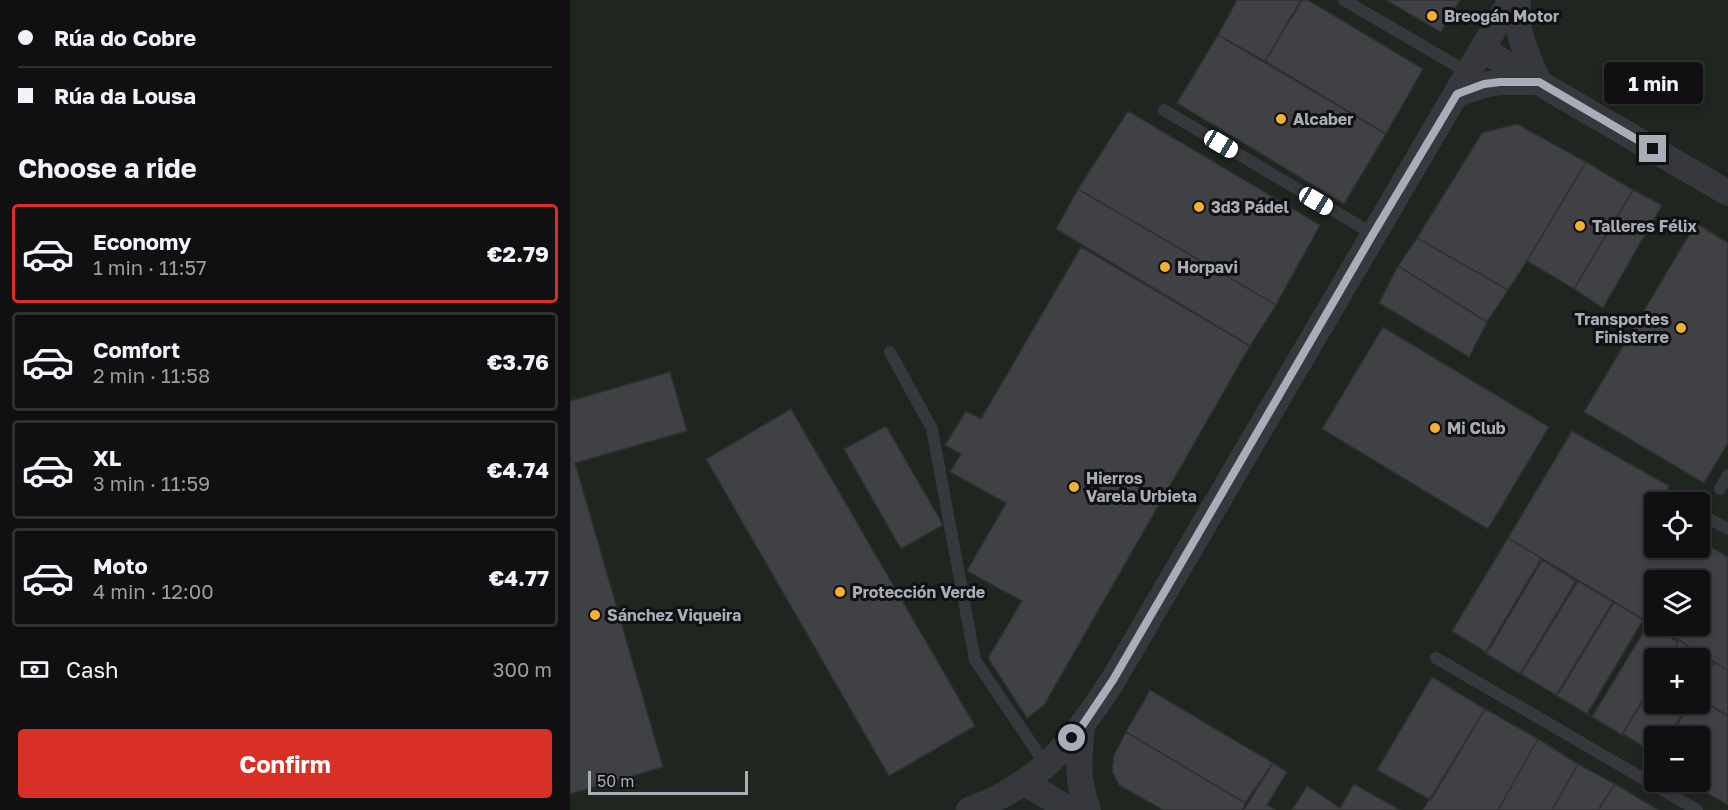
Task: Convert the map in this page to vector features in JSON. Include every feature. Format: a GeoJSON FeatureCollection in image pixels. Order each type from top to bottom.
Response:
{"type":"FeatureCollection","features":[{"type":"Feature","properties":{"kind":"street"},"geometry":{"type":"LineString","coordinates":[[969,810],[1024,783],[1063,750],[1113,680],[1511,0]]}},
{"type":"Feature","properties":{"kind":"street"},"geometry":{"type":"LineString","coordinates":[[1518,0],[1518,32],[1539,82]]}},
{"type":"Feature","properties":{"kind":"street"},"geometry":{"type":"LineString","coordinates":[[1483,50],[1728,193]]}},
{"type":"Feature","properties":{"kind":"street"},"geometry":{"type":"LineString","coordinates":[[1463,84],[1539,82]]}},
{"type":"Feature","properties":{"kind":"street"},"geometry":{"type":"LineString","coordinates":[[1082,726],[1078,764],[1079,780],[1088,810]]}},
{"type":"Feature","properties":{"kind":"street"},"geometry":{"type":"LineString","coordinates":[[1024,783],[1070,810]]}},
{"type":"Feature","properties":{"kind":"lane"},"geometry":{"type":"LineString","coordinates":[[1344,0],[1463,84]]}},
{"type":"Feature","properties":{"kind":"lane"},"geometry":{"type":"LineString","coordinates":[[1164,110],[1373,234]]}},
{"type":"Feature","properties":{"kind":"lane"},"geometry":{"type":"LineString","coordinates":[[890,352],[932,429],[975,660],[1046,765]]}},
{"type":"Feature","properties":{"kind":"lane"},"geometry":{"type":"LineString","coordinates":[[1720,489],[1728,475]]}},
{"type":"Feature","properties":{"kind":"lane"},"geometry":{"type":"LineString","coordinates":[[1710,519],[1728,529]]}},
{"type":"Feature","properties":{"kind":"lane"},"geometry":{"type":"LineString","coordinates":[[1436,658],[1697,810]]}},
{"type":"Feature","properties":{"kind":"shaded area"},"geometry":{"type":"Polygon","coordinates":[[[570,0],[1728,0],[1728,810],[570,810],[570,0]]]}},
{"type":"Feature","properties":{"kind":"building"},"geometry":{"type":"Polygon","coordinates":[[[1237,0],[1301,0],[1265,61],[1218,35],[1237,0]]]}},
{"type":"Feature","properties":{"kind":"building"},"geometry":{"type":"Polygon","coordinates":[[[1302,0],[1308,0],[1423,69],[1386,134],[1265,61],[1302,0]]]}},
{"type":"Feature","properties":{"kind":"building","name":"Breogán Motor"},"geometry":{"type":"Polygon","coordinates":[[[1386,0],[1460,0],[1441,32],[1386,0]]]}},
{"type":"Feature","properties":{"kind":"building","name":"Alcaber"},"geometry":{"type":"Polygon","coordinates":[[[1218,35],[1386,134],[1344,204],[1177,103],[1218,35]]]}},
{"type":"Feature","properties":{"kind":"building","name":"3d3 Pádel"},"geometry":{"type":"Polygon","coordinates":[[[1128,111],[1320,225],[1276,305],[1078,189],[1128,111]]]}},
{"type":"Feature","properties":{"kind":"building"},"geometry":{"type":"Polygon","coordinates":[[[1517,124],[1586,162],[1508,290],[1417,238],[1482,133],[1517,124]]]}},
{"type":"Feature","properties":{"kind":"building","name":"Talleres Félix"},"geometry":{"type":"Polygon","coordinates":[[[1586,162],[1633,190],[1574,289],[1527,261],[1586,162]]]}},
{"type":"Feature","properties":{"kind":"building","name":"Horpavi"},"geometry":{"type":"Polygon","coordinates":[[[1078,189],[1276,305],[1250,346],[1056,229],[1078,189]]]}},
{"type":"Feature","properties":{"kind":"building"},"geometry":{"type":"Polygon","coordinates":[[[1633,190],[1662,205],[1603,308],[1574,289],[1633,190]]]}},
{"type":"Feature","properties":{"kind":"building","name":"Transportes Finisterre"},"geometry":{"type":"Polygon","coordinates":[[[1696,223],[1728,243],[1728,443],[1704,483],[1584,412],[1696,223]]]}},
{"type":"Feature","properties":{"kind":"building"},"geometry":{"type":"Polygon","coordinates":[[[1417,238],[1508,290],[1487,322],[1398,266],[1417,238]]]}},
{"type":"Feature","properties":{"kind":"building","name":"Hierros Varela Urbieta"},"geometry":{"type":"Polygon","coordinates":[[[1081,247],[1250,346],[1044,705],[1027,718],[988,658],[1022,601],[967,571],[1006,503],[950,472],[961,454],[945,445],[966,411],[981,419],[1081,247]]]}},
{"type":"Feature","properties":{"kind":"building"},"geometry":{"type":"Polygon","coordinates":[[[1398,266],[1487,322],[1469,357],[1379,303],[1398,266]]]}},
{"type":"Feature","properties":{"kind":"building","name":"Mi Club"},"geometry":{"type":"Polygon","coordinates":[[[1383,327],[1549,427],[1488,529],[1322,429],[1383,327]]]}},
{"type":"Feature","properties":{"kind":"building","name":"Sánchez Viqueira"},"geometry":{"type":"Polygon","coordinates":[[[670,372],[687,431],[575,463],[663,767],[570,794],[570,401],[670,372]]]}},
{"type":"Feature","properties":{"kind":"building","name":"Protección Verde"},"geometry":{"type":"Polygon","coordinates":[[[791,409],[975,726],[889,776],[706,459],[791,409]]]}},
{"type":"Feature","properties":{"kind":"building"},"geometry":{"type":"Polygon","coordinates":[[[886,426],[943,525],[901,549],[844,449],[886,426]]]}},
{"type":"Feature","properties":{"kind":"building"},"geometry":{"type":"Polygon","coordinates":[[[1572,431],[1669,486],[1666,492],[1644,492],[1644,558],[1710,558],[1710,547],[1728,557],[1728,670],[1710,659],[1710,648],[1692,648],[1672,636],[1710,636],[1710,570],[1644,570],[1644,620],[1508,538],[1572,431]]]}},
{"type":"Feature","properties":{"kind":"building"},"geometry":{"type":"Polygon","coordinates":[[[1508,538],[1543,559],[1487,653],[1452,631],[1508,538]]]}},
{"type":"Feature","properties":{"kind":"building"},"geometry":{"type":"Polygon","coordinates":[[[1541,559],[1576,581],[1520,674],[1485,653],[1541,559]]]}},
{"type":"Feature","properties":{"kind":"building"},"geometry":{"type":"Polygon","coordinates":[[[1578,581],[1613,602],[1556,695],[1521,674],[1578,581]]]}},
{"type":"Feature","properties":{"kind":"building"},"geometry":{"type":"Polygon","coordinates":[[[1614,602],[1644,620],[1644,631],[1592,717],[1557,696],[1614,602]]]}},
{"type":"Feature","properties":{"kind":"building"},"geometry":{"type":"Polygon","coordinates":[[[1643,620],[1644,636],[1668,636],[1678,642],[1674,648],[1644,648],[1644,698],[1622,735],[1587,714],[1643,620]]]}},
{"type":"Feature","properties":{"kind":"building"},"geometry":{"type":"Polygon","coordinates":[[[1679,640],[1692,648],[1674,648],[1679,640]]]}},
{"type":"Feature","properties":{"kind":"building"},"geometry":{"type":"Polygon","coordinates":[[[1714,662],[1728,670],[1728,716],[1710,705],[1710,669],[1714,662]]]}},
{"type":"Feature","properties":{"kind":"building"},"geometry":{"type":"Polygon","coordinates":[[[1432,677],[1485,709],[1431,800],[1377,770],[1432,677]]]}},
{"type":"Feature","properties":{"kind":"building"},"geometry":{"type":"Polygon","coordinates":[[[1150,690],[1273,763],[1245,803],[1126,732],[1150,690]]]}},
{"type":"Feature","properties":{"kind":"building"},"geometry":{"type":"Polygon","coordinates":[[[1644,699],[1644,714],[1683,714],[1675,726],[1644,726],[1644,747],[1623,734],[1644,699]]]}},
{"type":"Feature","properties":{"kind":"building"},"geometry":{"type":"Polygon","coordinates":[[[1710,705],[1728,716],[1728,805],[1705,792],[1710,792],[1710,726],[1677,726],[1683,714],[1710,714],[1710,705]]]}},
{"type":"Feature","properties":{"kind":"building"},"geometry":{"type":"Polygon","coordinates":[[[1485,709],[1538,739],[1498,810],[1423,810],[1485,709]]]}},
{"type":"Feature","properties":{"kind":"building"},"geometry":{"type":"Polygon","coordinates":[[[1126,732],[1245,803],[1242,810],[1163,810],[1119,785],[1112,771],[1114,755],[1126,732]]]}},
{"type":"Feature","properties":{"kind":"building"},"geometry":{"type":"Polygon","coordinates":[[[1538,739],[1578,764],[1552,810],[1498,810],[1538,739]]]}},
{"type":"Feature","properties":{"kind":"building"},"geometry":{"type":"Polygon","coordinates":[[[1273,763],[1287,772],[1267,805],[1275,810],[1244,810],[1273,763]]]}},
{"type":"Feature","properties":{"kind":"building"},"geometry":{"type":"Polygon","coordinates":[[[1578,764],[1615,784],[1598,810],[1552,810],[1578,764]]]}},
{"type":"Feature","properties":{"kind":"building"},"geometry":{"type":"Polygon","coordinates":[[[1354,784],[1400,810],[1339,810],[1354,784]]]}},
{"type":"Feature","properties":{"kind":"building"},"geometry":{"type":"Polygon","coordinates":[[[1615,784],[1658,810],[1598,810],[1615,784]]]}},
{"type":"Feature","properties":{"kind":"building"},"geometry":{"type":"Polygon","coordinates":[[[1307,786],[1340,808],[1339,810],[1292,810],[1307,786]]]}},
{"type":"Feature","properties":{"kind":"place","name":"Breogán Motor"},"geometry":{"type":"Point","coordinates":[1432,16]}},
{"type":"Feature","properties":{"kind":"place","name":"Alcaber"},"geometry":{"type":"Point","coordinates":[1281,119]}},
{"type":"Feature","properties":{"kind":"place","name":"3d3 Pádel"},"geometry":{"type":"Point","coordinates":[1199,207]}},
{"type":"Feature","properties":{"kind":"place","name":"Talleres Félix"},"geometry":{"type":"Point","coordinates":[1580,226]}},
{"type":"Feature","properties":{"kind":"place","name":"Horpavi"},"geometry":{"type":"Point","coordinates":[1165,267]}},
{"type":"Feature","properties":{"kind":"place","name":"Transportes Finisterre"},"geometry":{"type":"Point","coordinates":[1681,328]}},
{"type":"Feature","properties":{"kind":"place","name":"Mi Club"},"geometry":{"type":"Point","coordinates":[1435,428]}},
{"type":"Feature","properties":{"kind":"place","name":"Hierros Varela Urbieta"},"geometry":{"type":"Point","coordinates":[1074,487]}},
{"type":"Feature","properties":{"kind":"place","name":"Protección Verde"},"geometry":{"type":"Point","coordinates":[840,592]}},
{"type":"Feature","properties":{"kind":"place","name":"Sánchez Viqueira"},"geometry":{"type":"Point","coordinates":[595,615]}},
{"type":"Feature","properties":{"kind":"route"},"geometry":{"type":"LineString","coordinates":[[1072,738],[1113,680],[1457,94],[1484,84],[1539,82],[1653,149]]}}]}
